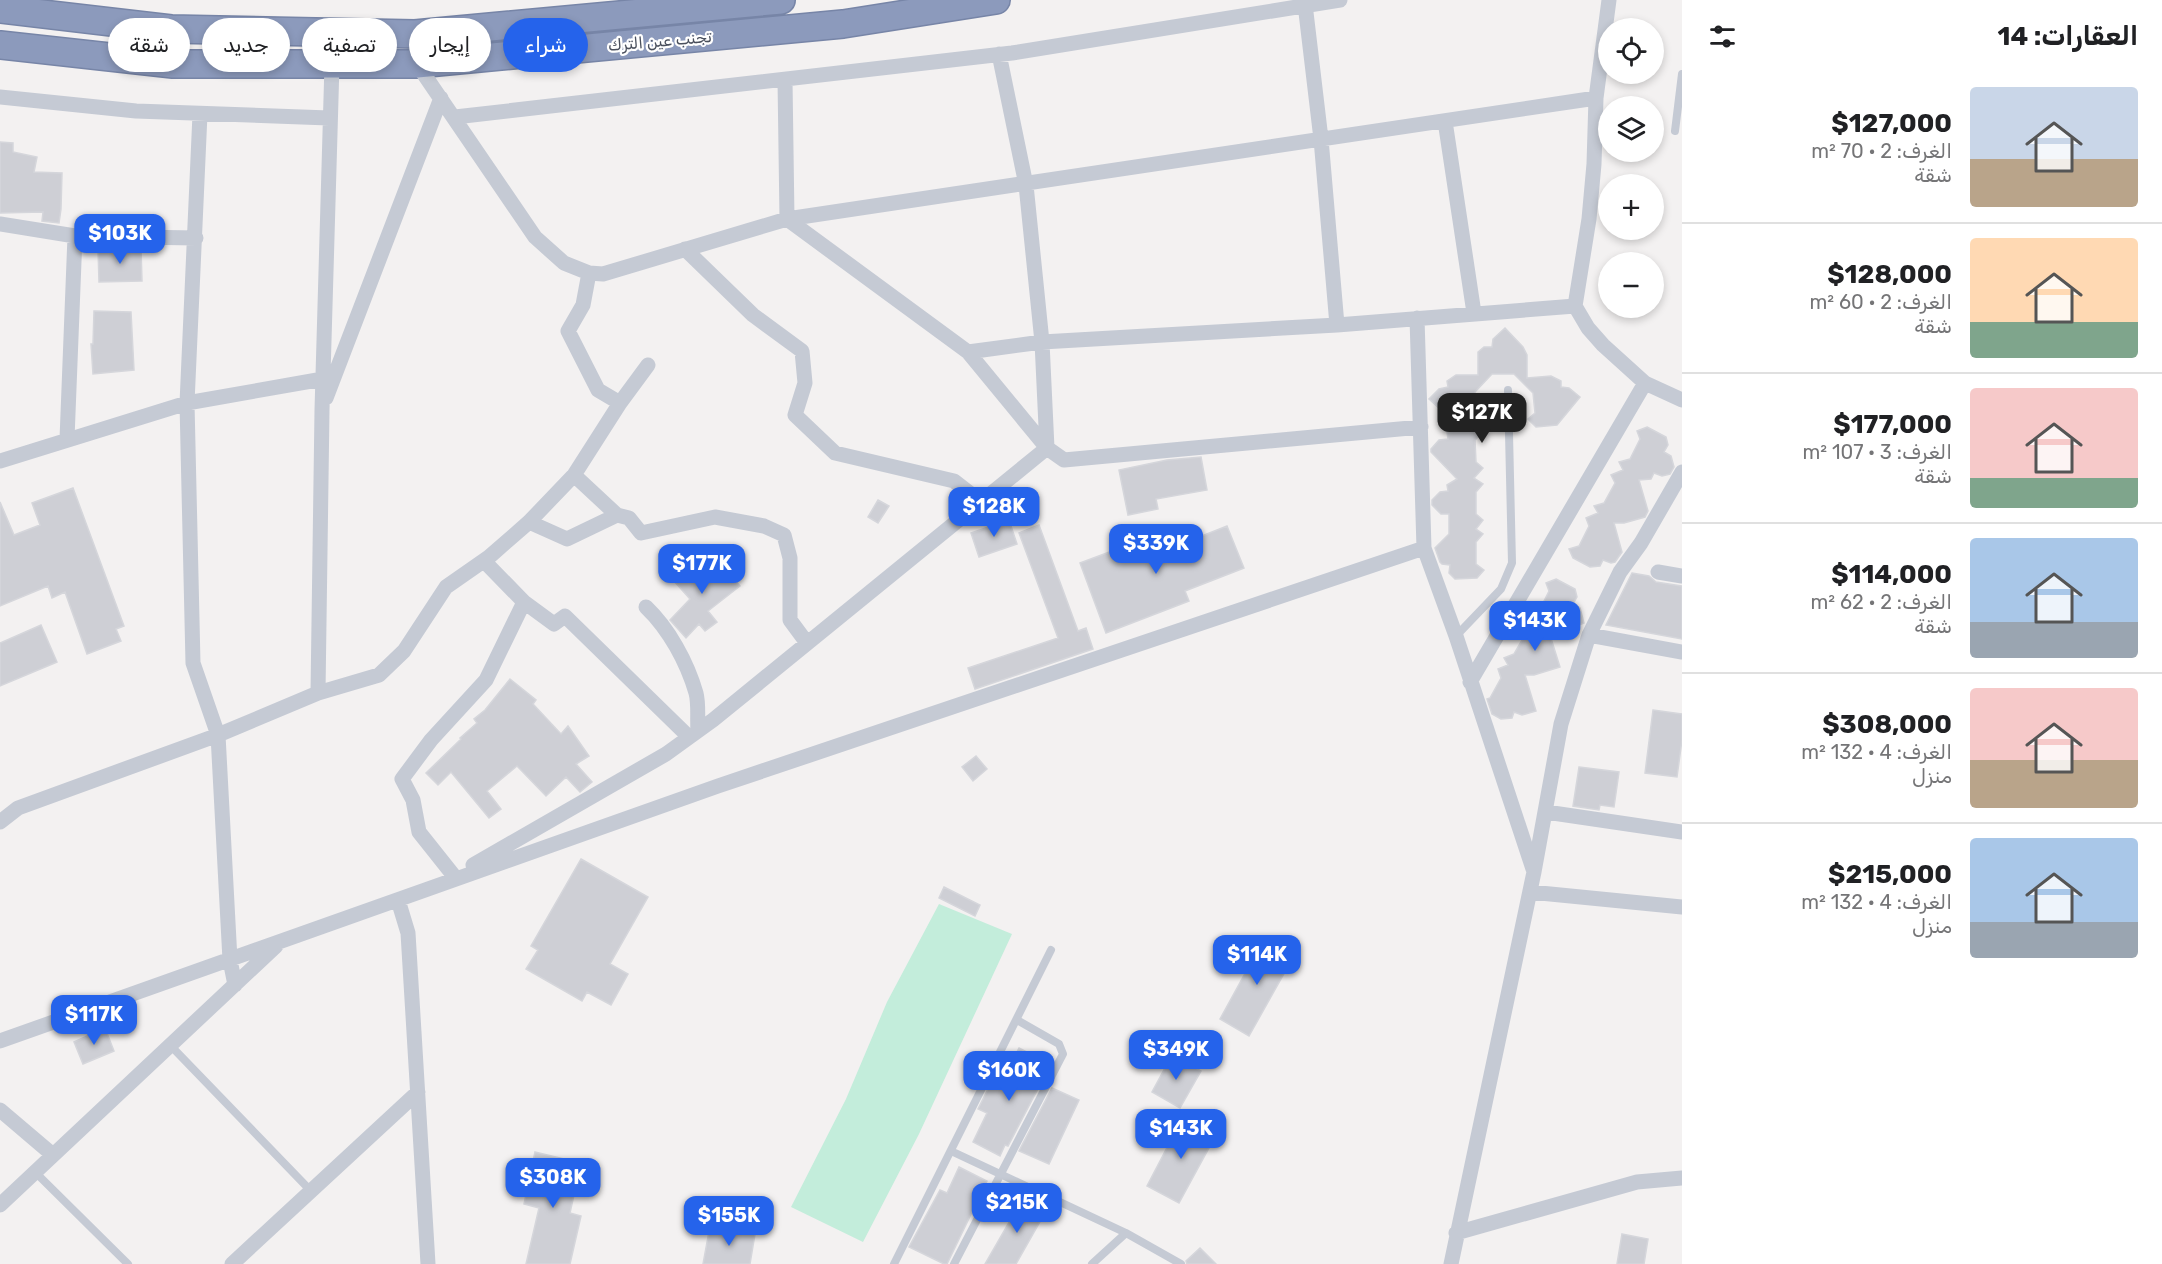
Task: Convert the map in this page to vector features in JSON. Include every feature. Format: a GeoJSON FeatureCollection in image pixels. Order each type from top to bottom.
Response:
{"type":"FeatureCollection","features":[{"type":"Feature","properties":{"kind":"highway","name":"تجنب عين الترك"},"geometry":{"type":"LineString","coordinates":[[0,9],[171,29],[415,34],[781,0]]}},
{"type":"Feature","properties":{"kind":"highway","name":"تجنب عين الترك"},"geometry":{"type":"LineString","coordinates":[[491,57],[843,24],[996,0]]}},
{"type":"Feature","properties":{"kind":"highway","name":"تجنب عين الترك"},"geometry":{"type":"LineString","coordinates":[[0,45],[173,64],[302,64]]}},
{"type":"Feature","properties":{"kind":"street"},"geometry":{"type":"LineString","coordinates":[[455,117],[999,54],[1340,0]]}},
{"type":"Feature","properties":{"kind":"street"},"geometry":{"type":"LineString","coordinates":[[1609,0],[1596,98],[1590,208],[1575,306],[1588,328],[1603,345],[1645,383],[1682,400]]}},
{"type":"Feature","properties":{"kind":"street"},"geometry":{"type":"LineString","coordinates":[[1305,4],[1321,139],[1337,325]]}},
{"type":"Feature","properties":{"kind":"street"},"geometry":{"type":"LineString","coordinates":[[999,54],[1026,185],[1042,342],[1047,448]]}},
{"type":"Feature","properties":{"kind":"street"},"geometry":{"type":"LineString","coordinates":[[318,693],[322,410],[332,72]]}},
{"type":"Feature","properties":{"kind":"street"},"geometry":{"type":"LineString","coordinates":[[423,72],[535,237],[564,263],[589,273],[603,274],[787,219],[1596,98]]}},
{"type":"Feature","properties":{"kind":"street"},"geometry":{"type":"LineString","coordinates":[[785,80],[787,219]]}},
{"type":"Feature","properties":{"kind":"street"},"geometry":{"type":"LineString","coordinates":[[0,97],[72,106],[200,114],[329,118]]}},
{"type":"Feature","properties":{"kind":"street"},"geometry":{"type":"LineString","coordinates":[[322,410],[441,98]]}},
{"type":"Feature","properties":{"kind":"street"},"geometry":{"type":"LineString","coordinates":[[200,114],[187,403],[194,663],[218,735],[230,960],[235,985]]}},
{"type":"Feature","properties":{"kind":"street"},"geometry":{"type":"LineString","coordinates":[[1444,122],[1474,313]]}},
{"type":"Feature","properties":{"kind":"street"},"geometry":{"type":"LineString","coordinates":[[787,219],[968,352],[1047,448],[1064,460],[1420,427]]}},
{"type":"Feature","properties":{"kind":"street"},"geometry":{"type":"LineString","coordinates":[[0,224],[75,236],[196,238]]}},
{"type":"Feature","properties":{"kind":"street"},"geometry":{"type":"LineString","coordinates":[[67,439],[75,236]]}},
{"type":"Feature","properties":{"kind":"street"},"geometry":{"type":"LineString","coordinates":[[685,249],[753,315],[802,351],[805,383],[795,416],[835,453],[954,481],[981,502]]}},
{"type":"Feature","properties":{"kind":"street"},"geometry":{"type":"LineString","coordinates":[[589,273],[583,305],[567,331],[598,390],[620,403]]}},
{"type":"Feature","properties":{"kind":"street"},"geometry":{"type":"LineString","coordinates":[[968,352],[1042,342],[1337,325],[1575,306]]}},
{"type":"Feature","properties":{"kind":"street"},"geometry":{"type":"LineString","coordinates":[[1417,318],[1424,548],[1456,636],[1534,872]]}},
{"type":"Feature","properties":{"kind":"street"},"geometry":{"type":"LineString","coordinates":[[0,822],[18,808],[218,735],[318,693],[379,675],[404,651],[446,587],[484,561],[529,522],[574,475],[620,403],[648,365]]}},
{"type":"Feature","properties":{"kind":"street"},"geometry":{"type":"LineString","coordinates":[[0,461],[187,403],[323,379]]}},
{"type":"Feature","properties":{"kind":"street"},"geometry":{"type":"LineString","coordinates":[[1470,682],[1645,383]]}},
{"type":"Feature","properties":{"kind":"street"},"geometry":{"type":"LineString","coordinates":[[438,885],[666,754],[1047,448]]}},
{"type":"Feature","properties":{"kind":"street"},"geometry":{"type":"LineString","coordinates":[[1451,1264],[1530,892],[1561,724],[1589,635],[1620,572],[1641,543],[1682,472]]}},
{"type":"Feature","properties":{"kind":"street"},"geometry":{"type":"LineString","coordinates":[[574,475],[616,515],[629,518],[641,532],[715,517],[764,526],[784,535],[790,558],[790,620],[807,643]]}},
{"type":"Feature","properties":{"kind":"street"},"geometry":{"type":"LineString","coordinates":[[529,522],[567,539],[616,515]]}},
{"type":"Feature","properties":{"kind":"street"},"geometry":{"type":"LineString","coordinates":[[0,1040],[729,782],[1424,548]]}},
{"type":"Feature","properties":{"kind":"street"},"geometry":{"type":"LineString","coordinates":[[484,561],[524,602],[554,624],[565,616],[693,734]]}},
{"type":"Feature","properties":{"kind":"street"},"geometry":{"type":"LineString","coordinates":[[1658,572],[1682,576]]}},
{"type":"Feature","properties":{"kind":"street"},"geometry":{"type":"LineString","coordinates":[[454,876],[419,832],[412,800],[402,779],[431,740],[486,680],[524,602]]}},
{"type":"Feature","properties":{"kind":"street"},"geometry":{"type":"LineString","coordinates":[[646,607],[660,622],[682,659],[697,695],[693,734]]}},
{"type":"Feature","properties":{"kind":"street"},"geometry":{"type":"LineString","coordinates":[[1589,635],[1682,652]]}},
{"type":"Feature","properties":{"kind":"street"},"geometry":{"type":"LineString","coordinates":[[1546,812],[1682,832]]}},
{"type":"Feature","properties":{"kind":"street"},"geometry":{"type":"LineString","coordinates":[[1530,892],[1682,908]]}},
{"type":"Feature","properties":{"kind":"street"},"geometry":{"type":"LineString","coordinates":[[398,900],[408,933],[428,1264]]}},
{"type":"Feature","properties":{"kind":"street"},"geometry":{"type":"LineString","coordinates":[[0,1205],[280,941]]}},
{"type":"Feature","properties":{"kind":"street"},"geometry":{"type":"LineString","coordinates":[[231,1264],[418,1092]]}},
{"type":"Feature","properties":{"kind":"street"},"geometry":{"type":"LineString","coordinates":[[0,1110],[52,1155]]}},
{"type":"Feature","properties":{"kind":"street"},"geometry":{"type":"LineString","coordinates":[[1456,1233],[1636,1182],[1682,1178]]}},
{"type":"Feature","properties":{"kind":"lane"},"geometry":{"type":"LineString","coordinates":[[1675,130],[1682,74]]}},
{"type":"Feature","properties":{"kind":"lane"},"geometry":{"type":"LineString","coordinates":[[1456,636],[1501,589],[1512,563],[1508,390]]}},
{"type":"Feature","properties":{"kind":"lane"},"geometry":{"type":"LineString","coordinates":[[894,1264],[1051,950]]}},
{"type":"Feature","properties":{"kind":"lane"},"geometry":{"type":"LineString","coordinates":[[954,1264],[1063,1054],[1059,1044],[1017,1020]]}},
{"type":"Feature","properties":{"kind":"lane"},"geometry":{"type":"LineString","coordinates":[[170,1045],[309,1190]]}},
{"type":"Feature","properties":{"kind":"lane"},"geometry":{"type":"LineString","coordinates":[[951,1151],[1126,1233],[1181,1264]]}},
{"type":"Feature","properties":{"kind":"lane"},"geometry":{"type":"LineString","coordinates":[[35,1172],[128,1264]]}},
{"type":"Feature","properties":{"kind":"lane"},"geometry":{"type":"LineString","coordinates":[[1092,1264],[1126,1233]]}},
{"type":"Feature","properties":{"kind":"green space"},"geometry":{"type":"Polygon","coordinates":[[[939,904],[1012,934],[919,1134],[863,1242],[791,1207],[846,1099],[887,1002],[939,904]]]}},
{"type":"Feature","properties":{"kind":"building"},"geometry":{"type":"Polygon","coordinates":[[[0,142],[13,143],[13,152],[37,157],[34,172],[62,173],[59,223],[42,221],[43,212],[0,213],[0,142]]]}},
{"type":"Feature","properties":{"kind":"building"},"geometry":{"type":"Polygon","coordinates":[[[141,248],[142,281],[99,282],[98,249],[141,248]]]}},
{"type":"Feature","properties":{"kind":"building"},"geometry":{"type":"Polygon","coordinates":[[[94,311],[131,312],[134,370],[93,374],[91,344],[93,344],[94,311]]]}},
{"type":"Feature","properties":{"kind":"building"},"geometry":{"type":"Polygon","coordinates":[[[1505,328],[1523,347],[1527,355],[1527,378],[1551,376],[1561,381],[1561,387],[1569,388],[1580,397],[1557,425],[1536,427],[1528,419],[1535,413],[1533,393],[1514,374],[1492,374],[1475,392],[1476,410],[1483,416],[1475,426],[1483,432],[1475,440],[1476,462],[1483,468],[1474,478],[1483,484],[1476,492],[1476,514],[1483,520],[1476,529],[1483,534],[1476,542],[1476,564],[1484,570],[1477,578],[1455,579],[1449,573],[1450,565],[1440,562],[1435,548],[1449,534],[1449,514],[1441,514],[1432,505],[1432,500],[1440,492],[1448,491],[1447,485],[1457,479],[1431,452],[1431,449],[1439,440],[1448,439],[1447,432],[1456,427],[1449,419],[1449,410],[1441,410],[1429,399],[1439,389],[1448,387],[1447,381],[1456,375],[1478,375],[1478,352],[1484,347],[1492,347],[1493,339],[1505,328]]]}},
{"type":"Feature","properties":{"kind":"building"},"geometry":{"type":"Polygon","coordinates":[[[1647,427],[1666,437],[1668,445],[1664,452],[1671,456],[1674,467],[1670,474],[1662,476],[1654,473],[1651,479],[1639,480],[1648,511],[1645,517],[1624,523],[1614,523],[1622,552],[1615,562],[1603,560],[1600,566],[1590,567],[1573,558],[1569,549],[1579,546],[1589,526],[1586,518],[1598,513],[1594,506],[1604,503],[1615,483],[1611,475],[1623,470],[1619,462],[1630,459],[1640,439],[1637,431],[1647,427]]]}},
{"type":"Feature","properties":{"kind":"building"},"geometry":{"type":"Polygon","coordinates":[[[1201,457],[1207,490],[1156,499],[1158,509],[1128,515],[1119,470],[1167,460],[1201,457]]]}},
{"type":"Feature","properties":{"kind":"building"},"geometry":{"type":"Polygon","coordinates":[[[73,488],[124,626],[116,629],[121,641],[87,654],[65,592],[52,598],[48,586],[0,606],[0,502],[14,535],[40,525],[32,503],[73,488]]]}},
{"type":"Feature","properties":{"kind":"building"},"geometry":{"type":"Polygon","coordinates":[[[878,500],[889,506],[878,523],[868,517],[878,500]]]}},
{"type":"Feature","properties":{"kind":"building"},"geometry":{"type":"Polygon","coordinates":[[[1009,520],[1017,544],[979,557],[971,533],[1009,520]]]}},
{"type":"Feature","properties":{"kind":"building"},"geometry":{"type":"Polygon","coordinates":[[[1039,525],[1078,631],[1086,628],[1093,649],[975,689],[968,668],[1058,638],[1019,533],[1039,525]]]}},
{"type":"Feature","properties":{"kind":"building"},"geometry":{"type":"Polygon","coordinates":[[[1227,526],[1244,568],[1185,591],[1189,601],[1106,633],[1080,563],[1163,532],[1169,549],[1227,526]]]}},
{"type":"Feature","properties":{"kind":"building"},"geometry":{"type":"Polygon","coordinates":[[[704,556],[713,567],[718,562],[740,586],[708,611],[717,622],[705,631],[699,624],[686,638],[670,620],[690,599],[674,581],[704,556]]]}},
{"type":"Feature","properties":{"kind":"building"},"geometry":{"type":"Polygon","coordinates":[[[1632,573],[1649,576],[1656,582],[1682,586],[1682,639],[1606,625],[1632,573]]]}},
{"type":"Feature","properties":{"kind":"building"},"geometry":{"type":"Polygon","coordinates":[[[1556,579],[1575,589],[1577,597],[1573,604],[1580,608],[1584,623],[1571,628],[1562,625],[1560,631],[1549,632],[1560,667],[1534,675],[1525,675],[1536,711],[1522,715],[1514,712],[1512,718],[1501,719],[1492,714],[1487,699],[1490,698],[1501,678],[1498,669],[1508,665],[1504,658],[1514,654],[1525,635],[1521,626],[1532,622],[1528,614],[1539,611],[1549,591],[1546,583],[1556,579]]]}},
{"type":"Feature","properties":{"kind":"building"},"geometry":{"type":"Polygon","coordinates":[[[41,625],[57,662],[0,686],[0,643],[41,625]]]}},
{"type":"Feature","properties":{"kind":"building"},"geometry":{"type":"Polygon","coordinates":[[[510,679],[536,700],[533,704],[561,734],[568,726],[589,756],[576,764],[592,782],[580,792],[566,777],[546,796],[517,766],[487,791],[501,809],[489,818],[451,772],[438,785],[426,773],[477,723],[474,719],[485,710],[510,679]]]}},
{"type":"Feature","properties":{"kind":"building"},"geometry":{"type":"Polygon","coordinates":[[[1653,710],[1682,714],[1682,740],[1677,777],[1645,773],[1653,710]]]}},
{"type":"Feature","properties":{"kind":"building"},"geometry":{"type":"Polygon","coordinates":[[[976,756],[987,769],[973,781],[962,767],[976,756]]]}},
{"type":"Feature","properties":{"kind":"building"},"geometry":{"type":"Polygon","coordinates":[[[1579,767],[1619,772],[1614,807],[1600,805],[1599,810],[1573,806],[1579,767]]]}},
{"type":"Feature","properties":{"kind":"building"},"geometry":{"type":"Polygon","coordinates":[[[581,859],[648,897],[610,964],[628,974],[611,1005],[587,992],[582,1001],[526,969],[538,950],[531,946],[581,859]]]}},
{"type":"Feature","properties":{"kind":"building"},"geometry":{"type":"Polygon","coordinates":[[[944,887],[980,905],[975,916],[939,898],[944,887]]]}},
{"type":"Feature","properties":{"kind":"building"},"geometry":{"type":"Polygon","coordinates":[[[1265,937],[1295,954],[1249,1036],[1220,1019],[1265,937]]]}},
{"type":"Feature","properties":{"kind":"building"},"geometry":{"type":"Polygon","coordinates":[[[105,1028],[114,1051],[83,1064],[74,1042],[105,1028]]]}},
{"type":"Feature","properties":{"kind":"building"},"geometry":{"type":"Polygon","coordinates":[[[1019,1048],[1046,1062],[1036,1081],[1041,1083],[1008,1146],[1005,1145],[1000,1156],[973,1142],[987,1113],[978,1109],[996,1073],[1004,1077],[1019,1048]]]}},
{"type":"Feature","properties":{"kind":"building"},"geometry":{"type":"Polygon","coordinates":[[[1172,1055],[1201,1071],[1180,1108],[1152,1092],[1172,1055]]]}},
{"type":"Feature","properties":{"kind":"building"},"geometry":{"type":"Polygon","coordinates":[[[1052,1088],[1079,1100],[1049,1164],[1019,1151],[1052,1088]]]}},
{"type":"Feature","properties":{"kind":"building"},"geometry":{"type":"Polygon","coordinates":[[[1183,1117],[1216,1135],[1179,1203],[1147,1186],[1183,1117]]]}},
{"type":"Feature","properties":{"kind":"building"},"geometry":{"type":"Polygon","coordinates":[[[535,1152],[581,1163],[570,1213],[581,1216],[570,1264],[526,1264],[539,1208],[524,1204],[535,1152]]]}},
{"type":"Feature","properties":{"kind":"building"},"geometry":{"type":"Polygon","coordinates":[[[959,1167],[987,1181],[947,1264],[944,1264],[909,1247],[940,1190],[947,1193],[959,1167]]]}},
{"type":"Feature","properties":{"kind":"building"},"geometry":{"type":"Polygon","coordinates":[[[1023,1198],[1046,1211],[1016,1264],[985,1264],[1023,1198]]]}},
{"type":"Feature","properties":{"kind":"building"},"geometry":{"type":"Polygon","coordinates":[[[710,1226],[755,1234],[750,1264],[703,1264],[710,1226]]]}},
{"type":"Feature","properties":{"kind":"building"},"geometry":{"type":"Polygon","coordinates":[[[1622,1234],[1648,1239],[1644,1264],[1617,1264],[1622,1234]]]}},
{"type":"Feature","properties":{"kind":"building"},"geometry":{"type":"Polygon","coordinates":[[[1200,1248],[1216,1264],[1187,1264],[1186,1261],[1200,1248]]]}}]}
